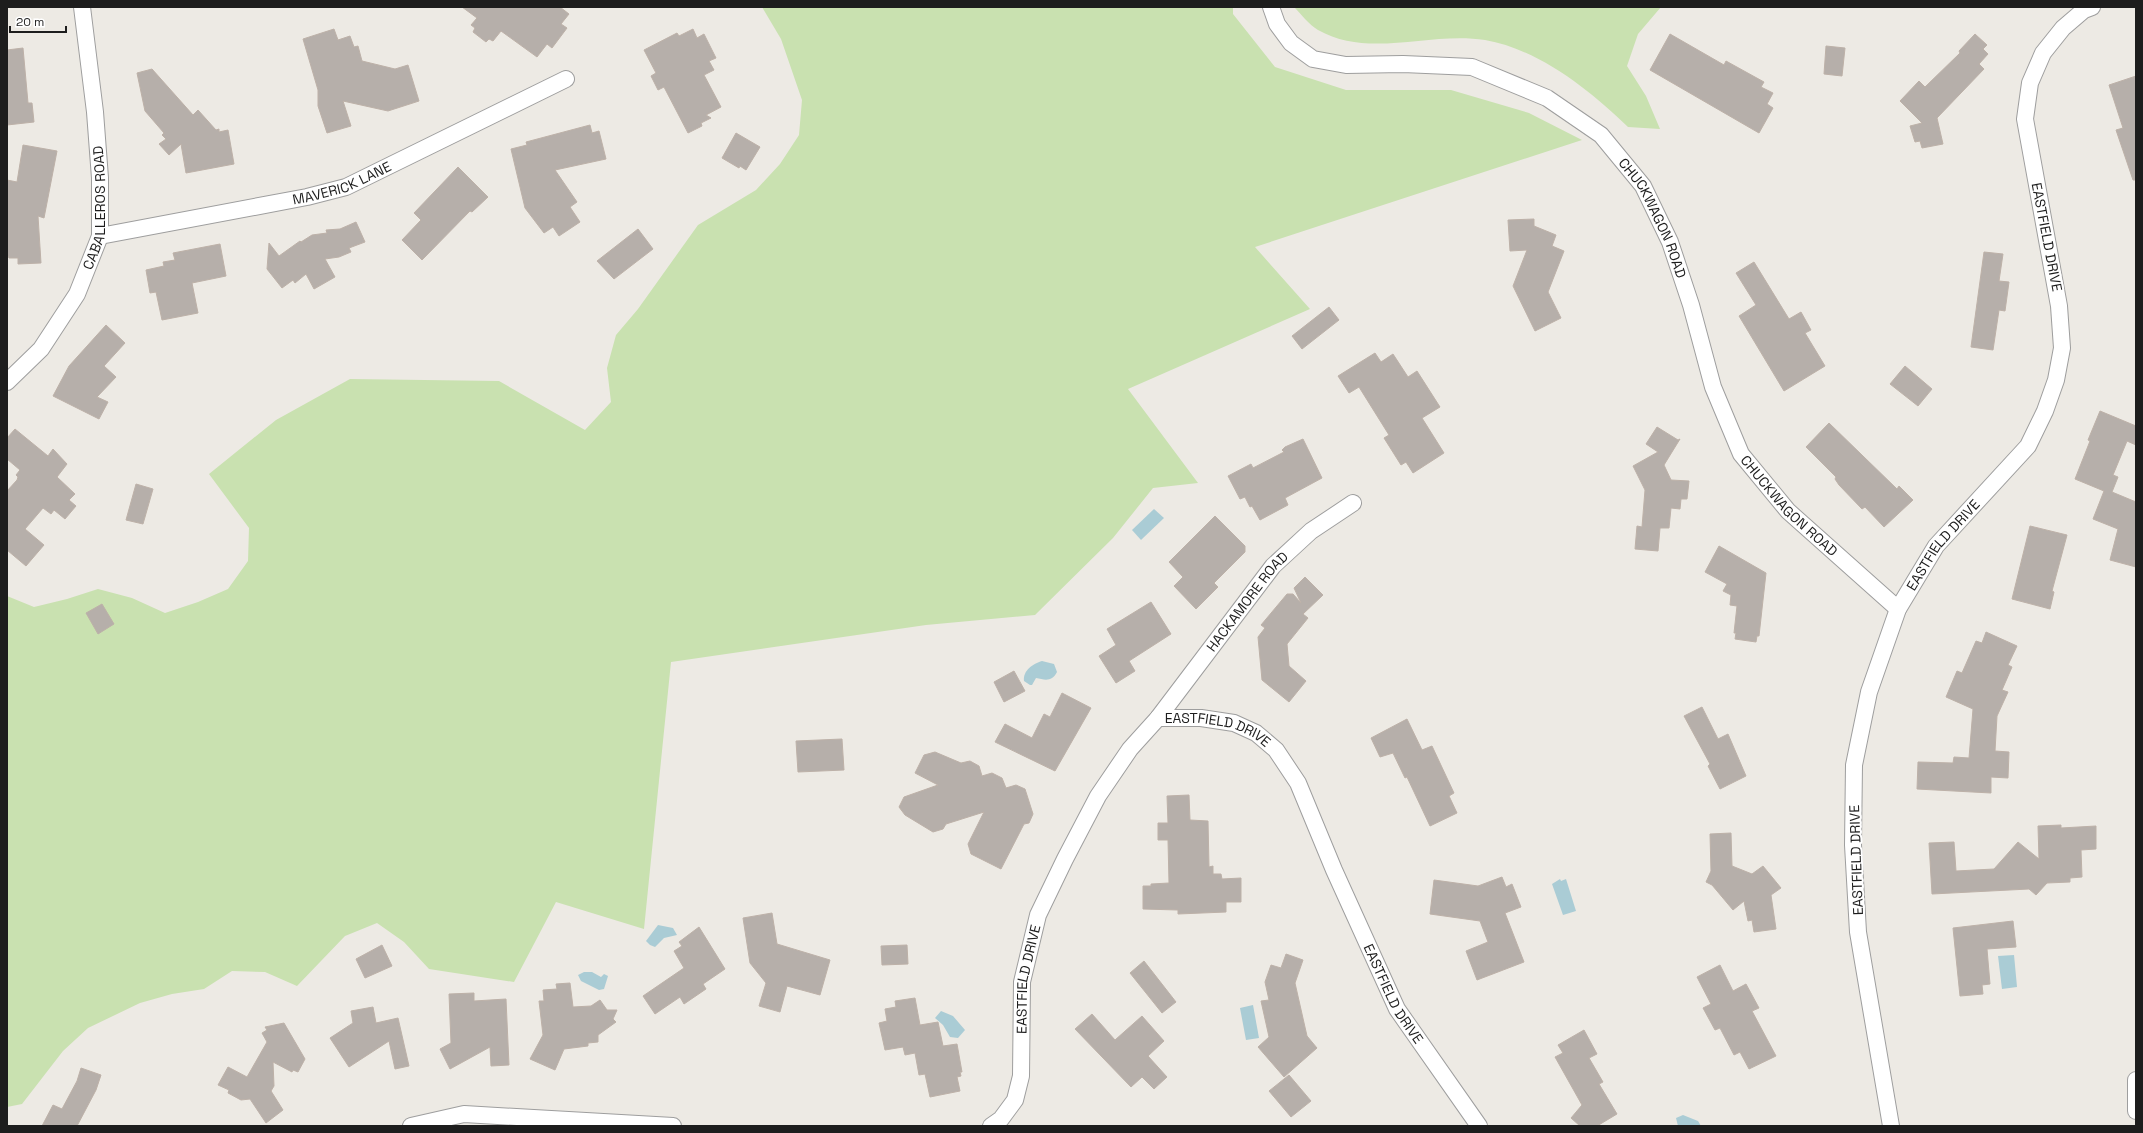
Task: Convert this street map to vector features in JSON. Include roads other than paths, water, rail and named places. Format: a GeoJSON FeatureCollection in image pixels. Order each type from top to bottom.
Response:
{"type":"FeatureCollection","features":[{"type":"Feature","properties":{"kind":"street","name":"CABALLEROS ROAD"},"geometry":{"type":"LineString","coordinates":[[7,382],[41,349],[77,294],[100,236],[100,178],[95,112],[82,7]]}},
{"type":"Feature","properties":{"kind":"street","name":"CHUCKWAGON ROAD"},"geometry":{"type":"LineString","coordinates":[[1271,7],[1277,24],[1291,43],[1313,58],[1346,65],[1403,64],[1472,67],[1547,98],[1601,135],[1643,186],[1670,242],[1691,305],[1713,387],[1741,454],[1788,511],[1898,609]]}},
{"type":"Feature","properties":{"kind":"street","name":"EASTFIELD DRIVE"},"geometry":{"type":"LineString","coordinates":[[1891,1126],[1858,932],[1853,845],[1854,765],[1869,692],[1898,609],[1936,546],[2028,446],[2045,411],[2056,380],[2062,348],[2060,306],[2026,119],[2030,83],[2043,53],[2063,28],[2084,10],[2092,7]]}},
{"type":"Feature","properties":{"kind":"street","name":"MAVERICK LANE"},"geometry":{"type":"LineString","coordinates":[[100,236],[307,197],[346,186],[566,79]]}},
{"type":"Feature","properties":{"kind":"street","name":"HACKAMORE ROAD"},"geometry":{"type":"LineString","coordinates":[[1158,718],[1273,566],[1311,531],[1354,504]]}},
{"type":"Feature","properties":{"kind":"street","name":"EASTFIELD DRIVE"},"geometry":{"type":"LineString","coordinates":[[991,1126],[1001,1119],[1015,1100],[1021,1076],[1022,982],[1038,915],[1098,796],[1130,749],[1158,718],[1201,718],[1234,723],[1256,733],[1276,750],[1298,783],[1334,870],[1398,1009],[1479,1126]]}},
{"type":"Feature","properties":{"kind":"street"},"geometry":{"type":"LineString","coordinates":[[2136,1080],[2136,1111]]}},
{"type":"Feature","properties":{"kind":"street"},"geometry":{"type":"LineString","coordinates":[[411,1126],[464,1114],[673,1126]]}},
{"type":"Feature","properties":{"kind":"water"},"geometry":{"type":"Polygon","coordinates":[[[1154,509],[1164,518],[1141,540],[1132,530],[1154,509]]]}},
{"type":"Feature","properties":{"kind":"water"},"geometry":{"type":"Polygon","coordinates":[[[1042,661],[1054,664],[1057,672],[1055,675],[1048,680],[1036,678],[1032,685],[1024,681],[1027,671],[1035,664],[1042,661]]]}},
{"type":"Feature","properties":{"kind":"water"},"geometry":{"type":"Polygon","coordinates":[[[1560,879],[1561,881],[1566,879],[1576,911],[1563,915],[1552,884],[1560,879]]]}},
{"type":"Feature","properties":{"kind":"water"},"geometry":{"type":"Polygon","coordinates":[[[658,925],[673,928],[677,935],[664,938],[655,947],[646,941],[658,925]]]}},
{"type":"Feature","properties":{"kind":"water"},"geometry":{"type":"Polygon","coordinates":[[[2014,955],[2017,987],[2002,989],[1998,956],[2014,955]]]}},
{"type":"Feature","properties":{"kind":"water"},"geometry":{"type":"Polygon","coordinates":[[[584,972],[592,972],[601,977],[604,974],[608,976],[604,989],[599,990],[581,981],[578,975],[584,972]]]}},
{"type":"Feature","properties":{"kind":"water"},"geometry":{"type":"Polygon","coordinates":[[[1253,1005],[1259,1038],[1246,1040],[1240,1008],[1253,1005]]]}},
{"type":"Feature","properties":{"kind":"water"},"geometry":{"type":"Polygon","coordinates":[[[941,1011],[953,1016],[965,1030],[958,1038],[950,1037],[943,1025],[935,1018],[941,1011]]]}},
{"type":"Feature","properties":{"kind":"water"},"geometry":{"type":"Polygon","coordinates":[[[1683,1115],[1698,1121],[1701,1126],[1678,1126],[1676,1118],[1683,1115]]]}}]}
